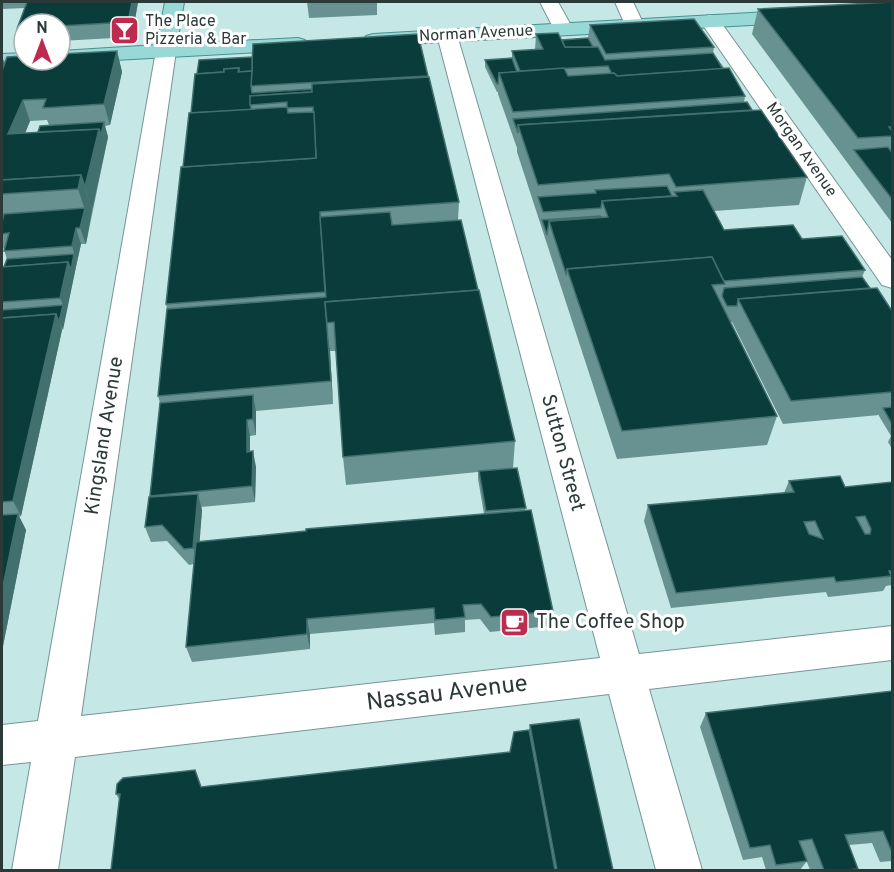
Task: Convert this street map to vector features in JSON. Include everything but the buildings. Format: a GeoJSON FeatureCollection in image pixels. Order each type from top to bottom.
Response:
{"type":"FeatureCollection","features":[{"type":"Feature","properties":{"kind":"main road","name":"Kingsland Avenue"},"geometry":{"type":"LineString","coordinates":[[166,51],[174,2]]}},
{"type":"Feature","properties":{"kind":"main road","name":"Norman Avenue"},"geometry":{"type":"LineString","coordinates":[[357,41],[892,11]]}},
{"type":"Feature","properties":{"kind":"main road"},"geometry":{"type":"LineString","coordinates":[[72,56],[312,43]]}},
{"type":"Feature","properties":{"kind":"street"},"geometry":{"type":"LineString","coordinates":[[549,2],[563,29]]}},
{"type":"Feature","properties":{"kind":"street"},"geometry":{"type":"LineString","coordinates":[[624,2],[634,25]]}},
{"type":"Feature","properties":{"kind":"street","name":"Morgan Avenue"},"geometry":{"type":"LineString","coordinates":[[710,21],[892,279]]}},
{"type":"Feature","properties":{"kind":"street","name":"Sutton Street"},"geometry":{"type":"LineString","coordinates":[[447,36],[679,870]]}},
{"type":"Feature","properties":{"kind":"street","name":"Kingsland Avenue"},"geometry":{"type":"LineString","coordinates":[[35,870],[166,51]]}},
{"type":"Feature","properties":{"kind":"street","name":"Nassau Avenue"},"geometry":{"type":"LineString","coordinates":[[2,745],[892,643]]}},
{"type":"Feature","properties":{"kind":"place","name":"The Place Pizzeria & Bar"},"geometry":{"type":"Point","coordinates":[124,31]}},
{"type":"Feature","properties":{"kind":"place","name":"The Coffee Shop"},"geometry":{"type":"Point","coordinates":[515,623]}}]}
